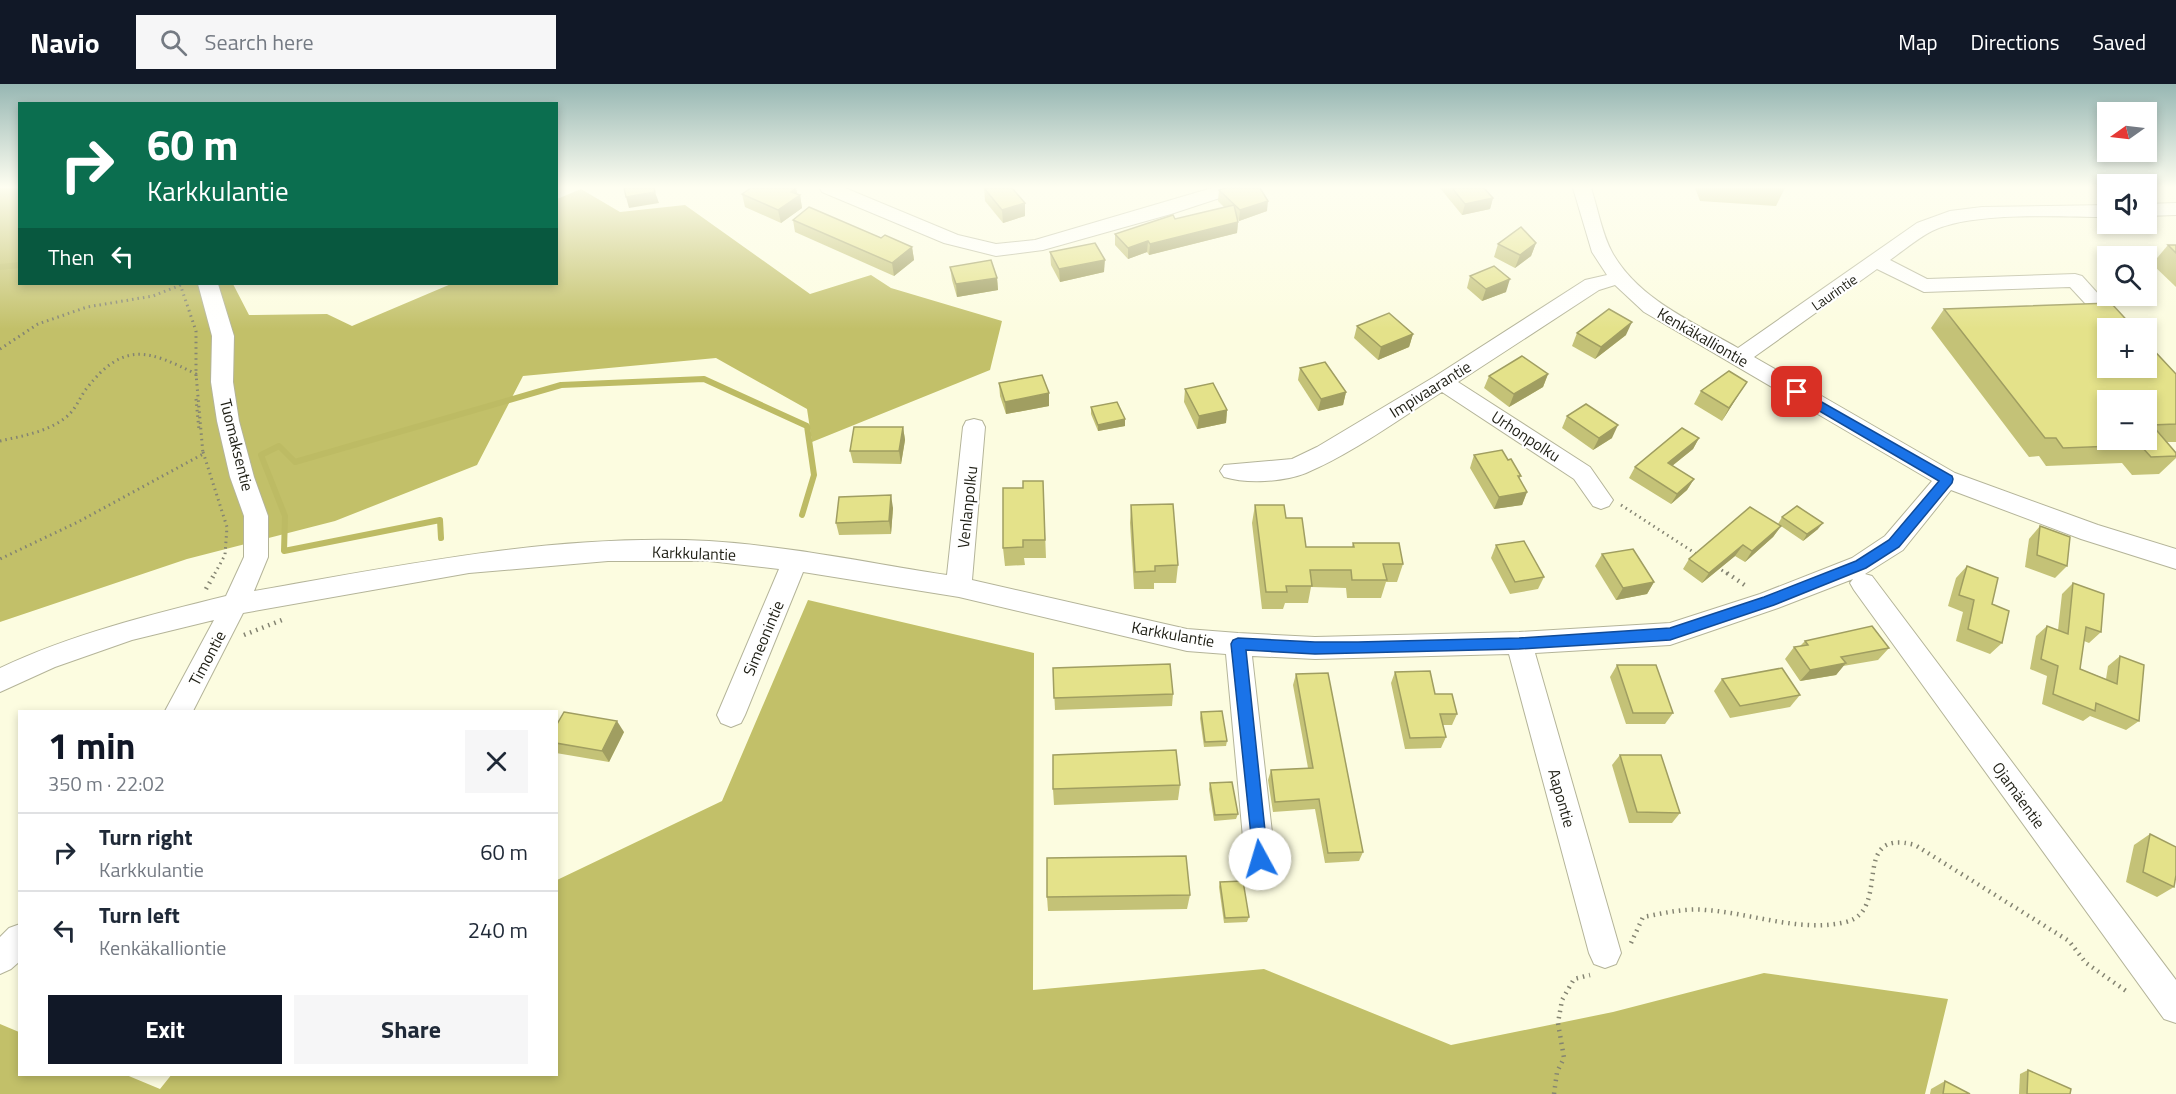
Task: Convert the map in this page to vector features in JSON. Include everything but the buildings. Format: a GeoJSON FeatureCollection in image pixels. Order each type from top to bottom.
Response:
{"type":"FeatureCollection","features":[{"type":"Feature","properties":{"kind":"street"},"geometry":{"type":"LineString","coordinates":[[942,235],[996,250],[1036,246],[1075,235]]}},
{"type":"Feature","properties":{"kind":"street","name":"Kenkäkalliontie"},"geometry":{"type":"LineString","coordinates":[[1597,235],[1602,252],[1619,278],[1651,306],[1947,479],[2090,532],[2176,559]]}},
{"type":"Feature","properties":{"kind":"street","name":"Laurintie"},"geometry":{"type":"LineString","coordinates":[[1738,358],[1913,235]]}},
{"type":"Feature","properties":{"kind":"street"},"geometry":{"type":"LineString","coordinates":[[1878,261],[1924,286],[2075,280],[2110,318]]}},
{"type":"Feature","properties":{"kind":"street","name":"Impivaarantie"},"geometry":{"type":"LineString","coordinates":[[1232,471],[1261,472],[1297,467],[1356,435],[1442,382],[1592,285],[1619,278]]}},
{"type":"Feature","properties":{"kind":"street","name":"Tuomaksentie"},"geometry":{"type":"LineString","coordinates":[[208,285],[223,336],[222,382],[228,421],[242,477],[256,516],[256,557],[235,604]]}},
{"type":"Feature","properties":{"kind":"street","name":"Urhonpolku"},"geometry":{"type":"LineString","coordinates":[[1442,382],[1582,473],[1596,492]]}},
{"type":"Feature","properties":{"kind":"street","name":"Venlanpolku"},"geometry":{"type":"LineString","coordinates":[[959,587],[974,427]]}},
{"type":"Feature","properties":{"kind":"street","name":"Karkkulantie"},"geometry":{"type":"LineString","coordinates":[[0,681],[46,659],[131,630],[235,604],[469,563],[608,551],[709,551],[795,561],[959,587],[1187,640],[1238,644],[1315,648],[1519,643],[1670,634],[1769,601],[1861,565],[1894,543],[1947,479]]}},
{"type":"Feature","properties":{"kind":"street","name":"Simeonintie"},"geometry":{"type":"LineString","coordinates":[[731,715],[795,561]]}},
{"type":"Feature","properties":{"kind":"street","name":"Ojamäentie"},"geometry":{"type":"LineString","coordinates":[[1863,583],[2176,1007]]}},
{"type":"Feature","properties":{"kind":"street","name":"Timontie"},"geometry":{"type":"LineString","coordinates":[[180,710],[235,604]]}},
{"type":"Feature","properties":{"kind":"street","name":"Aapontie"},"geometry":{"type":"LineString","coordinates":[[1519,643],[1610,959]]}},
{"type":"Feature","properties":{"kind":"street"},"geometry":{"type":"LineString","coordinates":[[1238,644],[1260,859]]}},
{"type":"Feature","properties":{"kind":"street"},"geometry":{"type":"LineString","coordinates":[[0,958],[18,941]]}},
{"type":"Feature","properties":{"kind":"path"},"geometry":{"type":"LineString","coordinates":[[0,349],[38,324],[87,307],[153,296],[179,285]]}},
{"type":"Feature","properties":{"kind":"path"},"geometry":{"type":"LineString","coordinates":[[181,285],[196,331],[196,414],[203,454],[227,527],[225,555],[205,590],[200,613]]}},
{"type":"Feature","properties":{"kind":"path"},"geometry":{"type":"LineString","coordinates":[[0,441],[55,425],[74,410],[85,390],[99,374],[120,359],[140,354],[156,355],[196,374]]}},
{"type":"Feature","properties":{"kind":"path"},"geometry":{"type":"LineString","coordinates":[[0,559],[99,513],[203,454]]}},
{"type":"Feature","properties":{"kind":"path"},"geometry":{"type":"LineString","coordinates":[[1596,492],[1700,556]]}},
{"type":"Feature","properties":{"kind":"path"},"geometry":{"type":"LineString","coordinates":[[1710,562],[1769,601]]}},
{"type":"Feature","properties":{"kind":"path"},"geometry":{"type":"LineString","coordinates":[[1554,1094],[1557,1072],[1564,1058],[1558,1023],[1562,1000],[1574,979],[1610,959],[1643,917],[1683,909],[1801,922],[1846,922],[1863,914],[1867,906],[1868,890],[1879,851],[1890,842],[1915,844],[2040,921],[2069,941],[2086,963],[2139,1000]]}},
{"type":"Feature","properties":{"kind":"shaded area"},"geometry":{"type":"Polygon","coordinates":[[[0,235],[18,235],[18,285],[234,285],[249,315],[327,314],[352,326],[449,285],[558,285],[558,235],[727,235],[810,294],[871,275],[891,288],[1002,321],[990,370],[812,442],[807,409],[716,358],[523,376],[477,465],[335,521],[187,559],[0,622],[0,235]]]}},
{"type":"Feature","properties":{"kind":"shaded area"},"geometry":{"type":"Polygon","coordinates":[[[808,600],[1034,653],[1033,990],[1264,969],[1451,1045],[1613,1012],[1764,973],[1948,999],[1925,1094],[0,1094],[0,1024],[18,1032],[18,1076],[129,1076],[160,1089],[170,1076],[558,1076],[558,880],[722,801],[808,600]]]}},
{"type":"Feature","properties":{"kind":"waterway"},"geometry":{"type":"LineString","coordinates":[[0,267],[18,265]]}},
{"type":"Feature","properties":{"kind":"waterway"},"geometry":{"type":"LineString","coordinates":[[441,538],[440,520],[284,551],[285,516],[261,455],[279,446],[295,462],[561,385],[704,379],[807,426],[814,475],[802,515]]}},
{"type":"Feature","properties":{"kind":"route"},"geometry":{"type":"LineString","coordinates":[[1260,859],[1238,644],[1315,648],[1519,643],[1670,634],[1769,601],[1861,565],[1894,543],[1947,479],[1797,392]]}}]}
